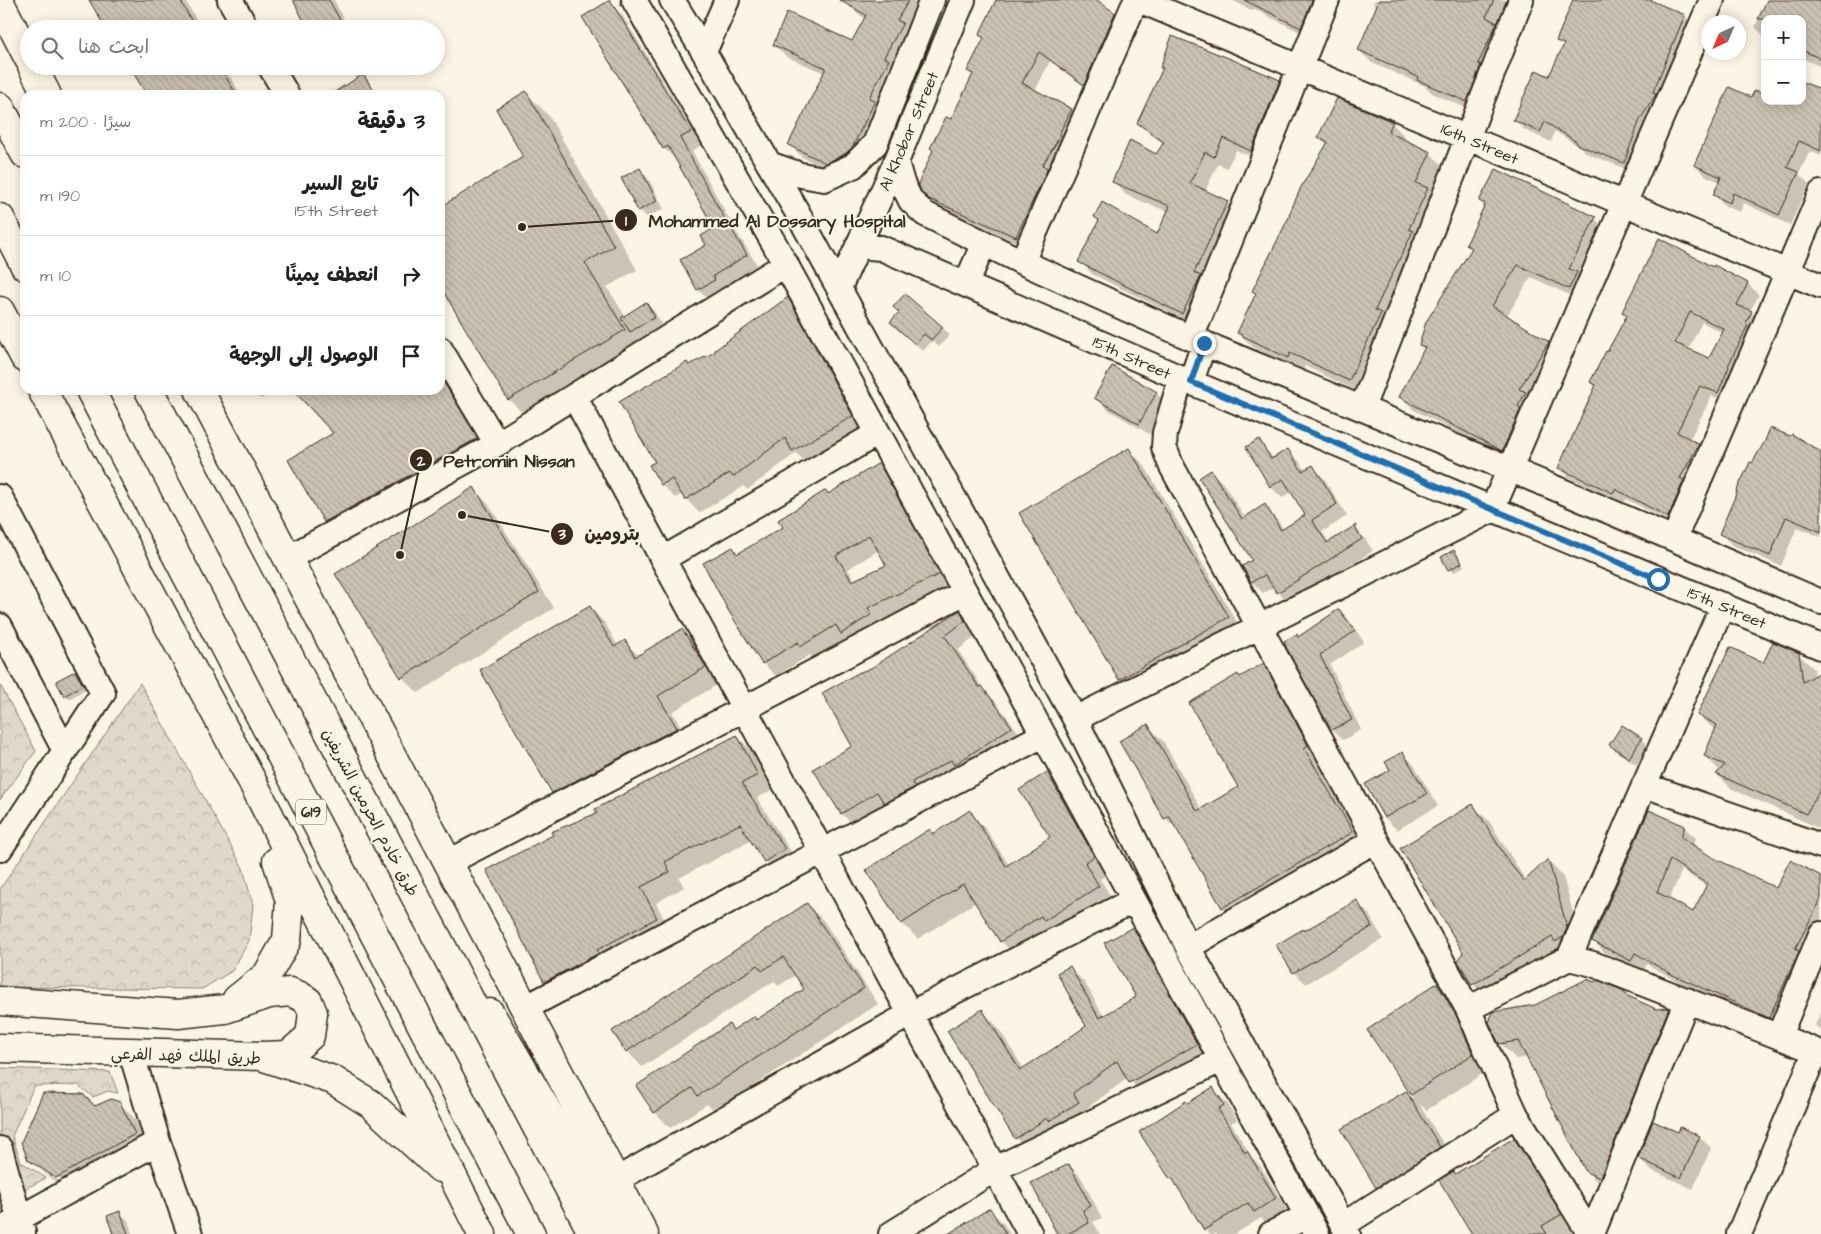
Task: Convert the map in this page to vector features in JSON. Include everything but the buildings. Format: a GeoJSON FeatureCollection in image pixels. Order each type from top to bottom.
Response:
{"type":"FeatureCollection","features":[{"type":"Feature","properties":{"kind":"main road"},"geometry":{"type":"LineString","coordinates":[[0,3],[20,42]]}},
{"type":"Feature","properties":{"kind":"main road"},"geometry":{"type":"LineString","coordinates":[[37,75],[44,90]]}},
{"type":"Feature","properties":{"kind":"main road"},"geometry":{"type":"LineString","coordinates":[[0,107],[20,145]]}},
{"type":"Feature","properties":{"kind":"main road"},"geometry":{"type":"LineString","coordinates":[[0,218],[20,256]]}},
{"type":"Feature","properties":{"kind":"main road"},"geometry":{"type":"LineString","coordinates":[[0,312],[20,349]]}},
{"type":"Feature","properties":{"kind":"main road"},"geometry":{"type":"LineString","coordinates":[[45,395],[252,781],[482,1234]]}},
{"type":"Feature","properties":{"kind":"main road","name":"619"},"geometry":{"type":"LineString","coordinates":[[93,395],[531,1234]]}},
{"type":"Feature","properties":{"kind":"main road","name":"طرق خادم الحرمين الشريفين"},"geometry":{"type":"LineString","coordinates":[[152,395],[593,1234]]}},
{"type":"Feature","properties":{"kind":"main road"},"geometry":{"type":"LineString","coordinates":[[202,395],[644,1234]]}},
{"type":"Feature","properties":{"kind":"main road"},"geometry":{"type":"LineString","coordinates":[[353,778],[619,1234]]}},
{"type":"Feature","properties":{"kind":"main road"},"geometry":{"type":"LineString","coordinates":[[225,1009],[266,975],[287,940],[290,901],[252,781]]}},
{"type":"Feature","properties":{"kind":"main road"},"geometry":{"type":"LineString","coordinates":[[0,1002],[178,1014],[225,1009],[276,993],[290,992],[308,1001],[314,1013],[310,1036],[288,1055],[261,1056]]}},
{"type":"Feature","properties":{"kind":"main road","name":"طريق الملك فهد الفرعي"},"geometry":{"type":"LineString","coordinates":[[0,1048],[261,1056],[333,1080],[371,1104],[453,1180]]}},
{"type":"Feature","properties":{"kind":"street"},"geometry":{"type":"LineString","coordinates":[[230,0],[242,20]]}},
{"type":"Feature","properties":{"kind":"street"},"geometry":{"type":"LineString","coordinates":[[634,0],[786,264],[1312,1225],[1271,1234]]}},
{"type":"Feature","properties":{"kind":"street"},"geometry":{"type":"LineString","coordinates":[[672,0],[769,164],[839,288],[1075,719],[1188,947],[1346,1230],[1516,1115]]}},
{"type":"Feature","properties":{"kind":"street"},"geometry":{"type":"LineString","coordinates":[[704,52],[727,0]]}},
{"type":"Feature","properties":{"kind":"street","name":"Al Khobar Street"},"geometry":{"type":"LineString","coordinates":[[769,164],[801,175],[824,179],[853,166],[875,144],[932,0]]}},
{"type":"Feature","properties":{"kind":"street","name":"Al Khobar Street"},"geometry":{"type":"LineString","coordinates":[[839,288],[896,162],[963,0]]}},
{"type":"Feature","properties":{"kind":"street"},"geometry":{"type":"LineString","coordinates":[[1022,262],[1137,0]]}},
{"type":"Feature","properties":{"kind":"street","name":"16th Street"},"geometry":{"type":"LineString","coordinates":[[1137,0],[1821,286]]}},
{"type":"Feature","properties":{"kind":"street"},"geometry":{"type":"LineString","coordinates":[[1327,0],[1198,341],[1186,380],[1165,432],[1164,447],[1171,465],[1468,1010],[1516,1115],[1591,1234]]}},
{"type":"Feature","properties":{"kind":"street"},"geometry":{"type":"LineString","coordinates":[[1362,408],[1521,0]]}},
{"type":"Feature","properties":{"kind":"street"},"geometry":{"type":"LineString","coordinates":[[1075,719],[1492,510],[1712,0]]}},
{"type":"Feature","properties":{"kind":"street"},"geometry":{"type":"LineString","coordinates":[[903,74],[928,85]]}},
{"type":"Feature","properties":{"kind":"street"},"geometry":{"type":"LineString","coordinates":[[275,75],[284,90]]}},
{"type":"Feature","properties":{"kind":"street"},"geometry":{"type":"LineString","coordinates":[[896,162],[902,183],[911,201],[925,214],[1022,262],[1198,341],[1509,469],[1821,602]]}},
{"type":"Feature","properties":{"kind":"street"},"geometry":{"type":"LineString","coordinates":[[1674,539],[1821,193]]}},
{"type":"Feature","properties":{"kind":"street"},"geometry":{"type":"LineString","coordinates":[[966,284],[984,243]]}},
{"type":"Feature","properties":{"kind":"street","name":"15th Street"},"geometry":{"type":"LineString","coordinates":[[858,246],[881,248],[1492,510],[1821,647]]}},
{"type":"Feature","properties":{"kind":"street"},"geometry":{"type":"LineString","coordinates":[[288,558],[497,444],[786,264]]}},
{"type":"Feature","properties":{"kind":"street"},"geometry":{"type":"LineString","coordinates":[[445,357],[497,444]]}},
{"type":"Feature","properties":{"kind":"street"},"geometry":{"type":"LineString","coordinates":[[574,396],[1030,1234]]}},
{"type":"Feature","properties":{"kind":"street"},"geometry":{"type":"LineString","coordinates":[[663,559],[878,433]]}},
{"type":"Feature","properties":{"kind":"street"},"geometry":{"type":"LineString","coordinates":[[0,497],[103,693],[0,849]]}},
{"type":"Feature","properties":{"kind":"street"},"geometry":{"type":"LineString","coordinates":[[449,862],[965,592]]}},
{"type":"Feature","properties":{"kind":"street"},"geometry":{"type":"LineString","coordinates":[[1468,1010],[1569,958],[1723,605]]}},
{"type":"Feature","properties":{"kind":"street"},"geometry":{"type":"LineString","coordinates":[[0,626],[65,751]]}},
{"type":"Feature","properties":{"kind":"street"},"geometry":{"type":"LineString","coordinates":[[526,1008],[1043,735]]}},
{"type":"Feature","properties":{"kind":"street"},"geometry":{"type":"LineString","coordinates":[[1644,786],[1821,846]]}},
{"type":"Feature","properties":{"kind":"street"},"geometry":{"type":"LineString","coordinates":[[1188,947],[1376,840]]}},
{"type":"Feature","properties":{"kind":"street"},"geometry":{"type":"LineString","coordinates":[[616,1180],[910,1014],[1134,900]]}},
{"type":"Feature","properties":{"kind":"street"},"geometry":{"type":"LineString","coordinates":[[1779,1036],[1821,934]]}},
{"type":"Feature","properties":{"kind":"street"},"geometry":{"type":"LineString","coordinates":[[1569,958],[1593,964],[1818,1052],[1739,1234]]}},
{"type":"Feature","properties":{"kind":"street"},"geometry":{"type":"LineString","coordinates":[[1591,1234],[1687,1000]]}},
{"type":"Feature","properties":{"kind":"street"},"geometry":{"type":"LineString","coordinates":[[132,1052],[158,1142],[190,1234]]}},
{"type":"Feature","properties":{"kind":"street"},"geometry":{"type":"LineString","coordinates":[[891,1234],[994,1169],[1221,1060]]}},
{"type":"Feature","properties":{"kind":"street"},"geometry":{"type":"LineString","coordinates":[[0,1149],[14,1228],[158,1142]]}},
{"type":"Feature","properties":{"kind":"green space"},"geometry":{"type":"Polygon","coordinates":[[[140,683],[243,868],[253,905],[249,941],[232,971],[202,989],[0,987],[0,889],[140,683]]]}},
{"type":"Feature","properties":{"kind":"green space"},"geometry":{"type":"Polygon","coordinates":[[[0,685],[36,751],[0,800],[0,685]]]}},
{"type":"Feature","properties":{"kind":"green space"},"geometry":{"type":"Polygon","coordinates":[[[0,1068],[110,1072],[118,1093],[108,1091],[93,1097],[78,1085],[34,1086],[12,1136],[21,1162],[46,1178],[17,1193],[0,1137],[0,1068]]]}},
{"type":"Feature","properties":{"kind":"place","name":"Mohammed Al Dossary Hospital"},"geometry":{"type":"Point","coordinates":[522,227]}},
{"type":"Feature","properties":{"kind":"place","name":"بترومين"},"geometry":{"type":"Point","coordinates":[462,515]}},
{"type":"Feature","properties":{"kind":"place","name":"Petromin Nissan"},"geometry":{"type":"Point","coordinates":[400,555]}},
{"type":"Feature","properties":{"kind":"route"},"geometry":{"type":"LineString","coordinates":[[1204,343],[1191,382],[1658,579]]}}]}
